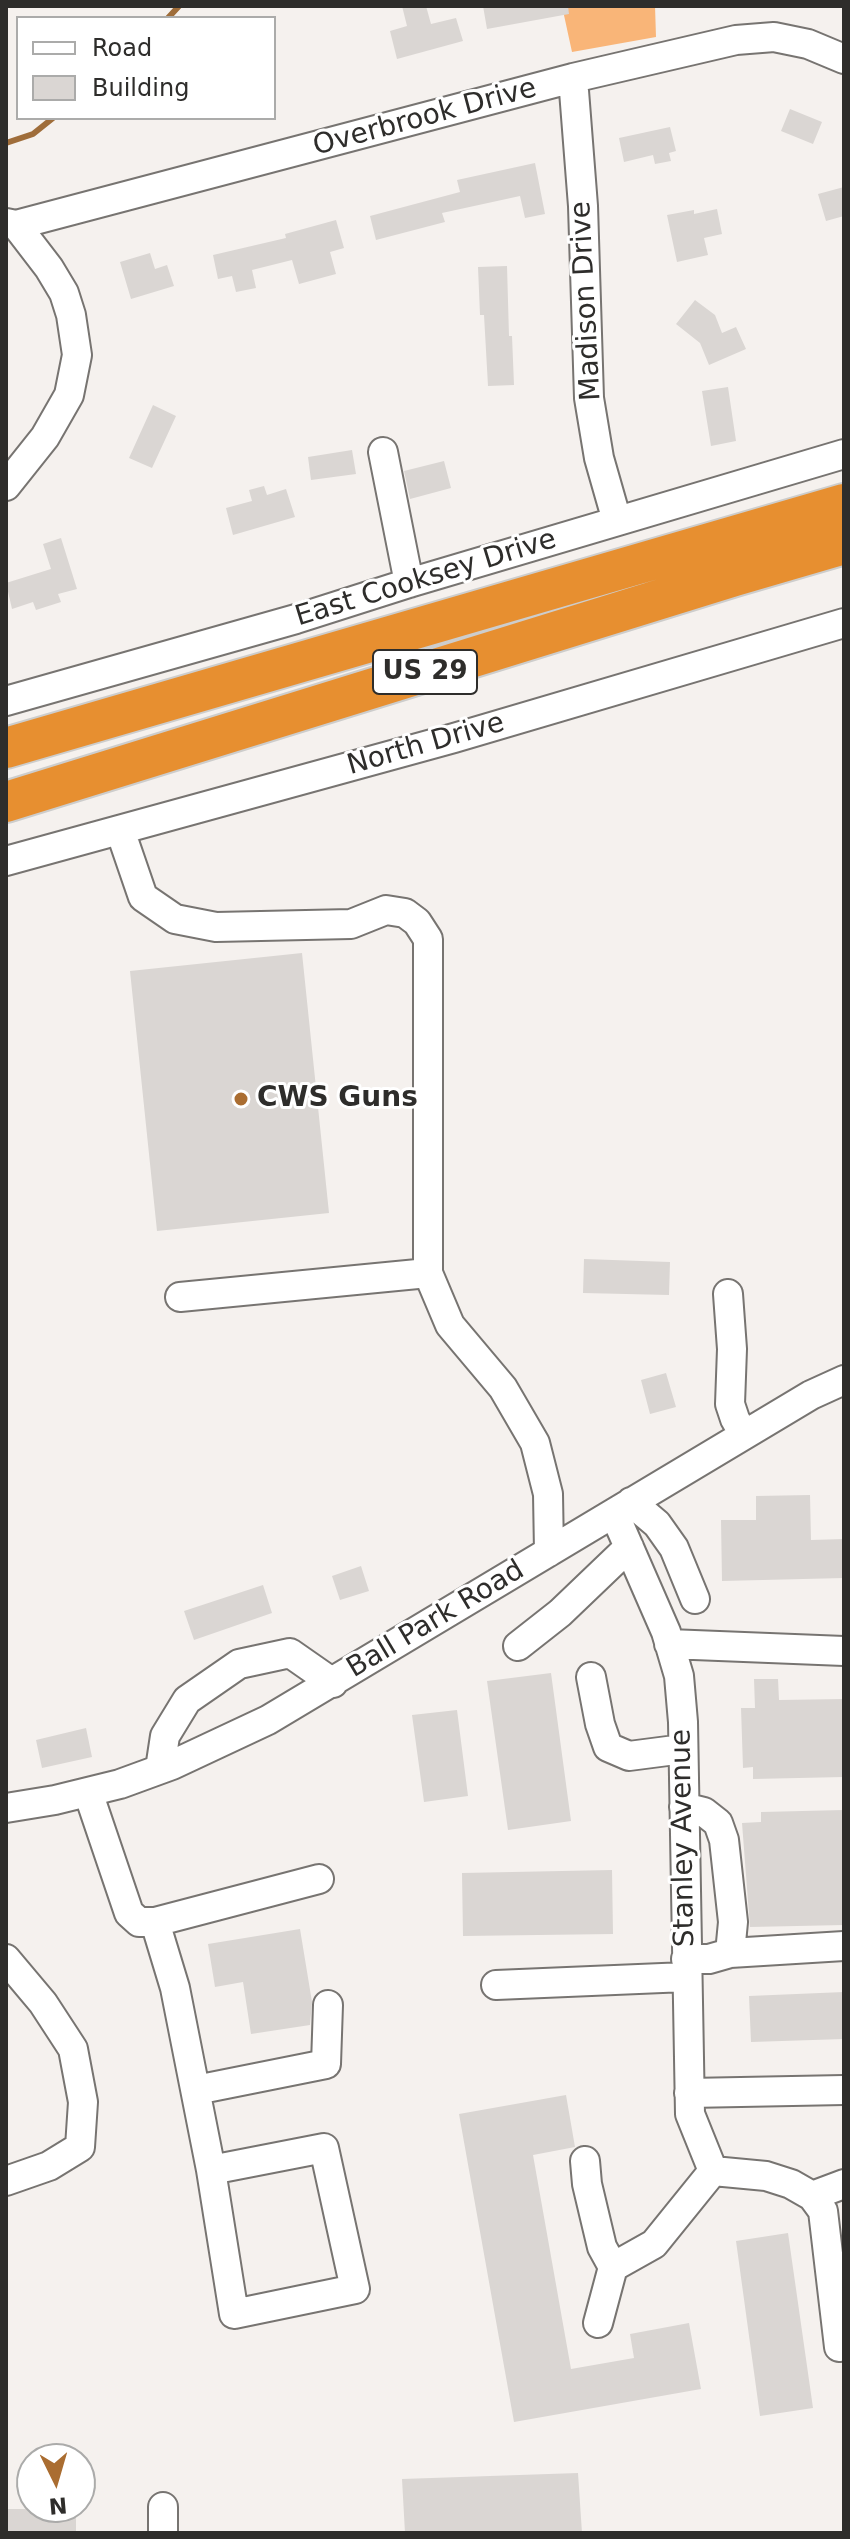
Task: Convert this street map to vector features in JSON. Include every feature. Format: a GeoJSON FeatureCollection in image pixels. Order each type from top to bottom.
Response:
{"type":"FeatureCollection","features":[{"type":"Feature","properties":{"kind":"highway","name":"US 29"},"geometry":{"type":"LineString","coordinates":[[6,748],[844,504]]}},
{"type":"Feature","properties":{"kind":"highway","name":"US 29"},"geometry":{"type":"LineString","coordinates":[[6,802],[844,544]]}},
{"type":"Feature","properties":{"kind":"street","name":"Overbrook Drive"},"geometry":{"type":"LineString","coordinates":[[11,224],[573,78],[736,40],[774,37],[808,44],[844,59]]}},
{"type":"Feature","properties":{"kind":"street","name":"Madison Drive"},"geometry":{"type":"LineString","coordinates":[[573,78],[583,206],[589,398],[599,458],[617,521]]}},
{"type":"Feature","properties":{"kind":"street"},"geometry":{"type":"LineString","coordinates":[[6,486],[45,437],[69,395],[77,355],[64,293],[49,268],[11,224]]}},
{"type":"Feature","properties":{"kind":"street"},"geometry":{"type":"LineString","coordinates":[[383,452],[409,583]]}},
{"type":"Feature","properties":{"kind":"street","name":"East Cooksey Drive"},"geometry":{"type":"LineString","coordinates":[[6,701],[296,619],[844,454]]}},
{"type":"Feature","properties":{"kind":"street","name":"North Drive"},"geometry":{"type":"LineString","coordinates":[[6,861],[454,738],[844,623]]}},
{"type":"Feature","properties":{"kind":"street"},"geometry":{"type":"LineString","coordinates":[[120,830],[143,897],[175,919],[216,927],[351,924],[386,910],[405,913],[417,922],[428,939],[428,1273],[450,1325],[503,1388],[535,1443],[548,1494],[549,1552]]}},
{"type":"Feature","properties":{"kind":"street"},"geometry":{"type":"LineString","coordinates":[[180,1297],[428,1273]]}},
{"type":"Feature","properties":{"kind":"street"},"geometry":{"type":"LineString","coordinates":[[728,1294],[732,1349],[730,1404],[744,1435]]}},
{"type":"Feature","properties":{"kind":"street","name":"Ball Park Road"},"geometry":{"type":"LineString","coordinates":[[6,1808],[120,1784],[268,1720],[811,1395],[844,1380]]}},
{"type":"Feature","properties":{"kind":"street"},"geometry":{"type":"LineString","coordinates":[[622,1508],[657,1524],[674,1548],[695,1599]]}},
{"type":"Feature","properties":{"kind":"street","name":"Stanley Avenue"},"geometry":{"type":"LineString","coordinates":[[622,1508],[629,1547],[679,1676],[690,2114],[713,2171]]}},
{"type":"Feature","properties":{"kind":"street"},"geometry":{"type":"LineString","coordinates":[[518,1646],[560,1613],[629,1547]]}},
{"type":"Feature","properties":{"kind":"street"},"geometry":{"type":"LineString","coordinates":[[669,1644],[844,1651]]}},
{"type":"Feature","properties":{"kind":"street"},"geometry":{"type":"LineString","coordinates":[[160,1769],[165,1736],[187,1700],[239,1664],[290,1653],[333,1683]]}},
{"type":"Feature","properties":{"kind":"street"},"geometry":{"type":"LineString","coordinates":[[591,1677],[608,1747],[629,1756],[683,1749]]}},
{"type":"Feature","properties":{"kind":"street"},"geometry":{"type":"LineString","coordinates":[[88,1792],[129,1913],[139,1922],[155,1922],[319,1879]]}},
{"type":"Feature","properties":{"kind":"street"},"geometry":{"type":"LineString","coordinates":[[684,1807],[704,1812],[718,1823],[724,1840],[733,1922],[730,1953]]}},
{"type":"Feature","properties":{"kind":"street"},"geometry":{"type":"LineString","coordinates":[[155,1922],[175,1988],[196,2090],[234,2314],[355,2289],[324,2148],[211,2170]]}},
{"type":"Feature","properties":{"kind":"street"},"geometry":{"type":"LineString","coordinates":[[496,1985],[686,1968],[730,1953],[844,1946]]}},
{"type":"Feature","properties":{"kind":"street"},"geometry":{"type":"LineString","coordinates":[[6,1959],[43,2003],[73,2049],[83,2102],[80,2147],[49,2166],[6,2181]]}},
{"type":"Feature","properties":{"kind":"street"},"geometry":{"type":"LineString","coordinates":[[196,2090],[326,2064],[328,2005]]}},
{"type":"Feature","properties":{"kind":"street"},"geometry":{"type":"LineString","coordinates":[[689,2093],[844,2090]]}},
{"type":"Feature","properties":{"kind":"street"},"geometry":{"type":"LineString","coordinates":[[585,2161],[587,2184],[602,2247],[613,2267],[598,2323]]}},
{"type":"Feature","properties":{"kind":"street"},"geometry":{"type":"LineString","coordinates":[[613,2267],[654,2244],[713,2171],[766,2176],[791,2184],[812,2196],[823,2211],[839,2347]]}},
{"type":"Feature","properties":{"kind":"street"},"geometry":{"type":"LineString","coordinates":[[812,2196],[844,2184]]}},
{"type":"Feature","properties":{"kind":"shaded area"},"geometry":{"type":"Polygon","coordinates":[[[562,6],[655,6],[656,37],[572,52],[562,6]]]}},
{"type":"Feature","properties":{"kind":"building"},"geometry":{"type":"Polygon","coordinates":[[[402,6],[426,6],[431,24],[456,18],[463,41],[397,59],[390,31],[407,26],[402,6]]]}},
{"type":"Feature","properties":{"kind":"building"},"geometry":{"type":"Polygon","coordinates":[[[483,6],[568,6],[569,14],[487,29],[483,6]]]}},
{"type":"Feature","properties":{"kind":"building"},"geometry":{"type":"Polygon","coordinates":[[[790,109],[822,122],[813,144],[781,131],[790,109]]]}},
{"type":"Feature","properties":{"kind":"building"},"geometry":{"type":"Polygon","coordinates":[[[670,127],[676,151],[669,153],[671,161],[655,164],[653,155],[624,162],[619,138],[670,127]]]}},
{"type":"Feature","properties":{"kind":"building"},"geometry":{"type":"Polygon","coordinates":[[[535,163],[545,214],[525,218],[520,196],[442,213],[445,222],[376,240],[370,216],[460,192],[457,180],[535,163]]]}},
{"type":"Feature","properties":{"kind":"building"},"geometry":{"type":"Polygon","coordinates":[[[844,187],[844,216],[826,221],[818,194],[844,187]]]}},
{"type":"Feature","properties":{"kind":"building"},"geometry":{"type":"Polygon","coordinates":[[[717,209],[722,234],[704,238],[708,255],[677,262],[667,215],[717,209]]]}},
{"type":"Feature","properties":{"kind":"building"},"geometry":{"type":"Polygon","coordinates":[[[336,220],[344,248],[330,252],[336,274],[299,284],[292,260],[252,270],[256,288],[236,292],[232,276],[218,279],[213,255],[286,238],[285,234],[336,220]]]}},
{"type":"Feature","properties":{"kind":"building"},"geometry":{"type":"Polygon","coordinates":[[[150,253],[155,269],[167,265],[174,286],[131,299],[120,262],[150,253]]]}},
{"type":"Feature","properties":{"kind":"building"},"geometry":{"type":"Polygon","coordinates":[[[507,266],[514,385],[488,386],[478,267],[507,266]]]}},
{"type":"Feature","properties":{"kind":"building"},"geometry":{"type":"Polygon","coordinates":[[[695,300],[715,315],[722,333],[736,327],[746,349],[709,365],[700,343],[676,324],[695,300]]]}},
{"type":"Feature","properties":{"kind":"building"},"geometry":{"type":"Polygon","coordinates":[[[728,387],[736,441],[711,446],[702,391],[728,387]]]}},
{"type":"Feature","properties":{"kind":"building"},"geometry":{"type":"Polygon","coordinates":[[[153,405],[176,416],[152,468],[129,458],[153,405]]]}},
{"type":"Feature","properties":{"kind":"building"},"geometry":{"type":"Polygon","coordinates":[[[352,450],[356,474],[311,480],[308,457],[352,450]]]}},
{"type":"Feature","properties":{"kind":"building"},"geometry":{"type":"Polygon","coordinates":[[[444,461],[451,488],[410,499],[404,471],[444,461]]]}},
{"type":"Feature","properties":{"kind":"building"},"geometry":{"type":"Polygon","coordinates":[[[264,486],[267,495],[286,489],[295,517],[233,535],[226,508],[252,501],[249,490],[264,486]]]}},
{"type":"Feature","properties":{"kind":"building"},"geometry":{"type":"Polygon","coordinates":[[[61,538],[77,589],[58,594],[61,602],[36,610],[33,602],[12,609],[6,583],[51,569],[43,544],[61,538]]]}},
{"type":"Feature","properties":{"kind":"building"},"geometry":{"type":"Polygon","coordinates":[[[302,953],[329,1213],[157,1231],[130,971],[302,953]]]}},
{"type":"Feature","properties":{"kind":"building"},"geometry":{"type":"Polygon","coordinates":[[[584,1259],[670,1262],[669,1295],[583,1293],[584,1259]]]}},
{"type":"Feature","properties":{"kind":"building"},"geometry":{"type":"Polygon","coordinates":[[[666,1373],[676,1407],[650,1414],[641,1380],[666,1373]]]}},
{"type":"Feature","properties":{"kind":"building"},"geometry":{"type":"Polygon","coordinates":[[[810,1495],[811,1540],[844,1539],[844,1578],[722,1581],[721,1520],[756,1520],[756,1496],[810,1495]]]}},
{"type":"Feature","properties":{"kind":"building"},"geometry":{"type":"Polygon","coordinates":[[[361,1566],[369,1591],[340,1600],[332,1576],[361,1566]]]}},
{"type":"Feature","properties":{"kind":"building"},"geometry":{"type":"Polygon","coordinates":[[[263,1585],[272,1613],[194,1640],[184,1611],[263,1585]]]}},
{"type":"Feature","properties":{"kind":"building"},"geometry":{"type":"Polygon","coordinates":[[[551,1673],[571,1821],[508,1830],[487,1681],[551,1673]]]}},
{"type":"Feature","properties":{"kind":"building"},"geometry":{"type":"Polygon","coordinates":[[[754,1679],[778,1679],[779,1700],[844,1699],[844,1777],[753,1779],[753,1767],[743,1768],[741,1708],[755,1708],[754,1679]]]}},
{"type":"Feature","properties":{"kind":"building"},"geometry":{"type":"Polygon","coordinates":[[[457,1710],[468,1796],[424,1802],[412,1715],[457,1710]]]}},
{"type":"Feature","properties":{"kind":"building"},"geometry":{"type":"Polygon","coordinates":[[[86,1728],[92,1757],[42,1768],[36,1740],[86,1728]]]}},
{"type":"Feature","properties":{"kind":"building"},"geometry":{"type":"Polygon","coordinates":[[[844,1810],[844,1925],[750,1927],[742,1823],[761,1822],[761,1812],[844,1810]]]}},
{"type":"Feature","properties":{"kind":"building"},"geometry":{"type":"Polygon","coordinates":[[[612,1870],[613,1934],[463,1936],[462,1873],[612,1870]]]}},
{"type":"Feature","properties":{"kind":"building"},"geometry":{"type":"Polygon","coordinates":[[[300,1929],[312,2002],[310,2025],[251,2034],[243,1982],[215,1987],[208,1944],[300,1929]]]}},
{"type":"Feature","properties":{"kind":"building"},"geometry":{"type":"Polygon","coordinates":[[[844,1992],[844,2039],[751,2042],[749,1996],[844,1992]]]}},
{"type":"Feature","properties":{"kind":"building"},"geometry":{"type":"Polygon","coordinates":[[[566,2095],[575,2147],[533,2155],[571,2369],[634,2358],[630,2334],[689,2323],[701,2389],[514,2422],[459,2114],[566,2095]]]}},
{"type":"Feature","properties":{"kind":"building"},"geometry":{"type":"Polygon","coordinates":[[[788,2233],[813,2408],[760,2416],[736,2241],[788,2233]]]}},
{"type":"Feature","properties":{"kind":"building"},"geometry":{"type":"Polygon","coordinates":[[[578,2473],[582,2533],[405,2533],[402,2479],[578,2473]]]}},
{"type":"Feature","properties":{"kind":"building"},"geometry":{"type":"Polygon","coordinates":[[[6,2509],[16,2509],[16,2523],[76,2523],[76,2533],[6,2533],[6,2509]]]}},
{"type":"Feature","properties":{"kind":"waterway"},"geometry":{"type":"LineString","coordinates":[[170,16],[179,6]]}},
{"type":"Feature","properties":{"kind":"waterway"},"geometry":{"type":"LineString","coordinates":[[6,143],[33,134],[50,120]]}},
{"type":"Feature","properties":{"kind":"place","name":"CWS Guns"},"geometry":{"type":"Point","coordinates":[241,1099]}}]}
